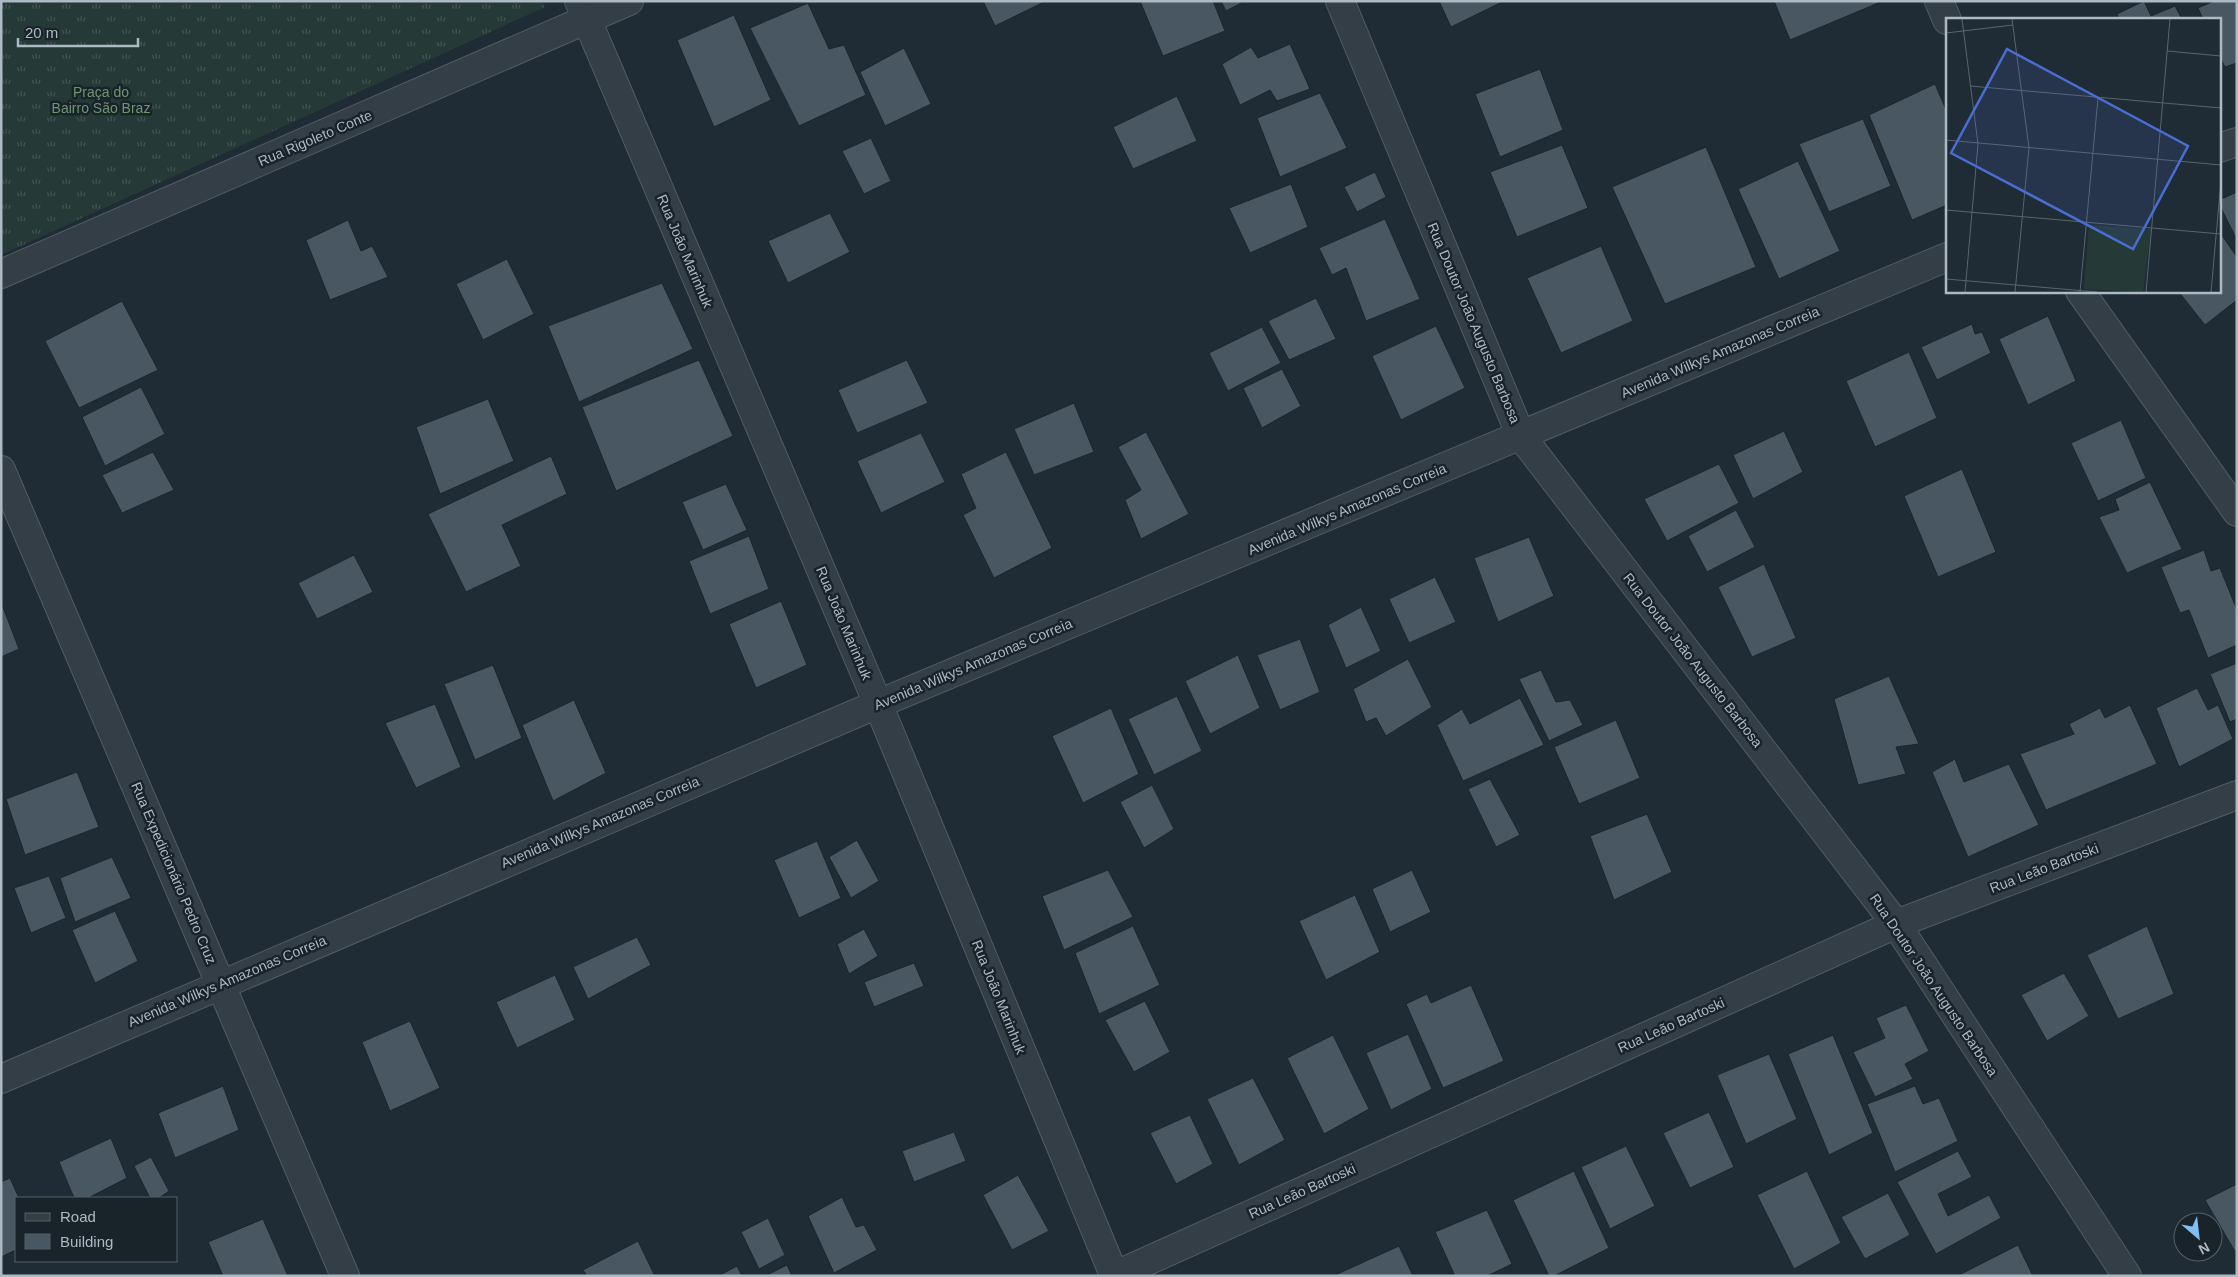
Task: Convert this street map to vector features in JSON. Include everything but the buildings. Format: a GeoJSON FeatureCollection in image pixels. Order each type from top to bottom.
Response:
{"type":"FeatureCollection","features":[{"type":"Feature","properties":{"kind":"street","name":"Rua Rigoleto Conte"},"geometry":{"type":"LineString","coordinates":[[1,274],[583,10],[629,1]]}},
{"type":"Feature","properties":{"kind":"street","name":"Rua Doutor João Augusto Barbosa"},"geometry":{"type":"LineString","coordinates":[[1340,1],[1520,436],[1896,924],[2127,1276]]}},
{"type":"Feature","properties":{"kind":"street"},"geometry":{"type":"LineString","coordinates":[[1939,1],[1946,18]]}},
{"type":"Feature","properties":{"kind":"street","name":"Rua João Marinhuk"},"geometry":{"type":"LineString","coordinates":[[583,10],[878,704],[1114,1276]]}},
{"type":"Feature","properties":{"kind":"street"},"geometry":{"type":"LineString","coordinates":[[2220,148],[2237,142]]}},
{"type":"Feature","properties":{"kind":"street","name":"Avenida Wilkys Amazonas Correia"},"geometry":{"type":"LineString","coordinates":[[1,1078],[878,704],[1946,257]]}},
{"type":"Feature","properties":{"kind":"street"},"geometry":{"type":"LineString","coordinates":[[2081,292],[2237,512]]}},
{"type":"Feature","properties":{"kind":"street","name":"Rua Expedicionário Pedro Cruz"},"geometry":{"type":"LineString","coordinates":[[1,470],[345,1276]]}},
{"type":"Feature","properties":{"kind":"street","name":"Rua Leão Bartoski"},"geometry":{"type":"LineString","coordinates":[[1114,1276],[1896,924],[2237,795]]}},
{"type":"Feature","properties":{"kind":"green space","name":"Praça do Bairro São Braz"},"geometry":{"type":"Polygon","coordinates":[[[1,1],[542,1],[545,7],[1,255],[1,1]]]}}]}
